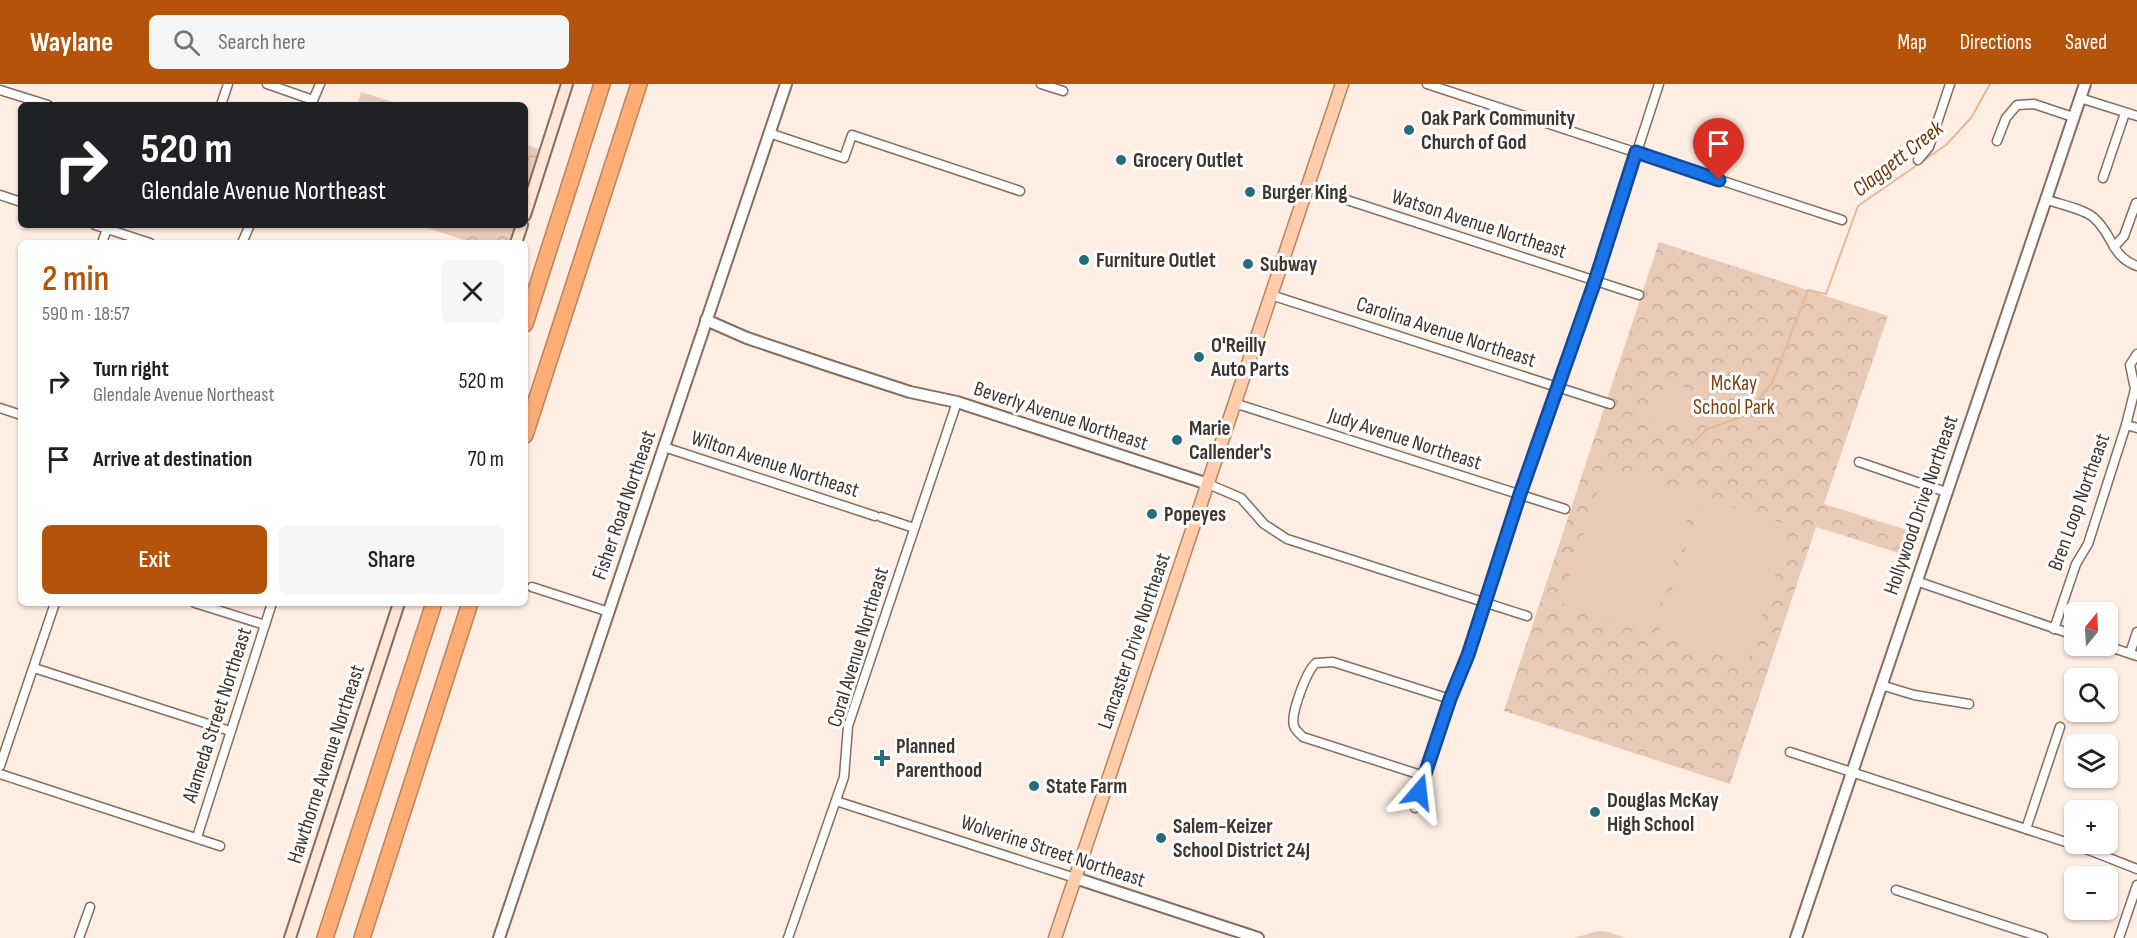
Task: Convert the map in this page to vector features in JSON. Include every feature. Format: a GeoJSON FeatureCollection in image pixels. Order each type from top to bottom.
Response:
{"type":"FeatureCollection","features":[{"type":"Feature","properties":{"kind":"highway"},"geometry":{"type":"LineString","coordinates":[[528,315],[602,84]]}},
{"type":"Feature","properties":{"kind":"highway"},"geometry":{"type":"LineString","coordinates":[[528,426],[639,84]]}},
{"type":"Feature","properties":{"kind":"highway"},"geometry":{"type":"LineString","coordinates":[[325,938],[433,606]]}},
{"type":"Feature","properties":{"kind":"highway"},"geometry":{"type":"LineString","coordinates":[[363,935],[469,606]]}},
{"type":"Feature","properties":{"kind":"main road"},"geometry":{"type":"LineString","coordinates":[[528,206],[567,84]]}},
{"type":"Feature","properties":{"kind":"main road","name":"Lancaster Drive Northeast"},"geometry":{"type":"LineString","coordinates":[[1055,938],[1342,84]]}},
{"type":"Feature","properties":{"kind":"main road","name":"Hawthorne Avenue Northeast"},"geometry":{"type":"LineString","coordinates":[[290,938],[398,606]]}},
{"type":"Feature","properties":{"kind":"street"},"geometry":{"type":"LineString","coordinates":[[222,102],[228,84]]}},
{"type":"Feature","properties":{"kind":"street"},"geometry":{"type":"LineString","coordinates":[[267,84],[312,102],[320,84]]}},
{"type":"Feature","properties":{"kind":"street","name":"Fisher Road Northeast"},"geometry":{"type":"LineString","coordinates":[[499,938],[786,84]]}},
{"type":"Feature","properties":{"kind":"street"},"geometry":{"type":"LineString","coordinates":[[1041,84],[1063,91]]}},
{"type":"Feature","properties":{"kind":"street"},"geometry":{"type":"LineString","coordinates":[[1427,84],[1842,220]]}},
{"type":"Feature","properties":{"kind":"street"},"geometry":{"type":"LineString","coordinates":[[1415,808],[1520,494],[1595,281],[1659,84]]}},
{"type":"Feature","properties":{"kind":"street"},"geometry":{"type":"LineString","coordinates":[[1918,159],[1929,147],[1950,84]]}},
{"type":"Feature","properties":{"kind":"street","name":"Hollywood Drive Northeast"},"geometry":{"type":"LineString","coordinates":[[1796,938],[2085,84]]}},
{"type":"Feature","properties":{"kind":"street"},"geometry":{"type":"LineString","coordinates":[[0,90],[38,102]]}},
{"type":"Feature","properties":{"kind":"street"},"geometry":{"type":"LineString","coordinates":[[2080,98],[2137,116]]}},
{"type":"Feature","properties":{"kind":"street"},"geometry":{"type":"LineString","coordinates":[[1997,141],[2006,118],[2017,105],[2034,104],[2073,117]]}},
{"type":"Feature","properties":{"kind":"street"},"geometry":{"type":"LineString","coordinates":[[2103,178],[2125,112]]}},
{"type":"Feature","properties":{"kind":"street"},"geometry":{"type":"LineString","coordinates":[[769,133],[844,158],[852,135],[1020,191]]}},
{"type":"Feature","properties":{"kind":"street","name":"Watson Avenue Northeast"},"geometry":{"type":"LineString","coordinates":[[1307,187],[1639,296]]}},
{"type":"Feature","properties":{"kind":"street"},"geometry":{"type":"LineString","coordinates":[[1,198],[18,201]]}},
{"type":"Feature","properties":{"kind":"street"},"geometry":{"type":"LineString","coordinates":[[2045,199],[2091,215],[2100,224],[2125,262],[2137,266]]}},
{"type":"Feature","properties":{"kind":"street"},"geometry":{"type":"LineString","coordinates":[[2114,247],[2124,236],[2136,203]]}},
{"type":"Feature","properties":{"kind":"street"},"geometry":{"type":"LineString","coordinates":[[103,240],[106,229],[141,240]]}},
{"type":"Feature","properties":{"kind":"street","name":"Carolina Avenue Northeast"},"geometry":{"type":"LineString","coordinates":[[1271,295],[1610,404]]}},
{"type":"Feature","properties":{"kind":"street","name":"Beverly Avenue Northeast"},"geometry":{"type":"LineString","coordinates":[[706,320],[747,338],[830,366],[910,392],[957,402],[1208,484],[1240,498],[1264,524],[1287,539],[1527,616]]}},
{"type":"Feature","properties":{"kind":"street","name":"Bren Loop Northeast"},"geometry":{"type":"LineString","coordinates":[[2054,629],[2076,564],[2088,543],[2126,424],[2135,389],[2130,365],[2137,354]]}},
{"type":"Feature","properties":{"kind":"street","name":"Coral Avenue Northeast"},"geometry":{"type":"LineString","coordinates":[[789,938],[846,772],[848,726],[957,402]]}},
{"type":"Feature","properties":{"kind":"street","name":"Judy Avenue Northeast"},"geometry":{"type":"LineString","coordinates":[[1234,403],[1565,509]]}},
{"type":"Feature","properties":{"kind":"street"},"geometry":{"type":"LineString","coordinates":[[0,408],[18,414]]}},
{"type":"Feature","properties":{"kind":"street"},"geometry":{"type":"LineString","coordinates":[[2126,424],[2137,428]]}},
{"type":"Feature","properties":{"kind":"street","name":"Wilton Avenue Northeast"},"geometry":{"type":"LineString","coordinates":[[664,447],[914,528]]}},
{"type":"Feature","properties":{"kind":"street"},"geometry":{"type":"LineString","coordinates":[[1859,462],[1946,492]]}},
{"type":"Feature","properties":{"kind":"street"},"geometry":{"type":"LineString","coordinates":[[1916,581],[2064,632]]}},
{"type":"Feature","properties":{"kind":"street"},"geometry":{"type":"LineString","coordinates":[[532,587],[609,612]]}},
{"type":"Feature","properties":{"kind":"street"},"geometry":{"type":"LineString","coordinates":[[0,766],[54,606]]}},
{"type":"Feature","properties":{"kind":"street"},"geometry":{"type":"LineString","coordinates":[[205,606],[265,625]]}},
{"type":"Feature","properties":{"kind":"street","name":"Alameda Street Northeast"},"geometry":{"type":"LineString","coordinates":[[197,837],[271,606]]}},
{"type":"Feature","properties":{"kind":"street"},"geometry":{"type":"LineString","coordinates":[[2118,650],[2133,655],[2137,632]]}},
{"type":"Feature","properties":{"kind":"street"},"geometry":{"type":"LineString","coordinates":[[1424,776],[1303,737],[1293,725],[1293,717],[1307,674],[1316,663],[1333,662],[1450,699]]}},
{"type":"Feature","properties":{"kind":"street"},"geometry":{"type":"LineString","coordinates":[[34,668],[230,731]]}},
{"type":"Feature","properties":{"kind":"street"},"geometry":{"type":"LineString","coordinates":[[1881,685],[1914,695],[1970,704]]}},
{"type":"Feature","properties":{"kind":"street"},"geometry":{"type":"LineString","coordinates":[[2026,829],[2060,728]]}},
{"type":"Feature","properties":{"kind":"street"},"geometry":{"type":"LineString","coordinates":[[1790,752],[2081,847],[2137,868]]}},
{"type":"Feature","properties":{"kind":"street"},"geometry":{"type":"LineString","coordinates":[[0,774],[220,846]]}},
{"type":"Feature","properties":{"kind":"street","name":"Wolverine Street Northeast"},"geometry":{"type":"LineString","coordinates":[[836,801],[1258,938]]}},
{"type":"Feature","properties":{"kind":"street"},"geometry":{"type":"LineString","coordinates":[[2119,938],[2137,885]]}},
{"type":"Feature","properties":{"kind":"street"},"geometry":{"type":"LineString","coordinates":[[1896,890],[2043,938]]}},
{"type":"Feature","properties":{"kind":"street"},"geometry":{"type":"LineString","coordinates":[[80,938],[90,907]]}},
{"type":"Feature","properties":{"kind":"green space"},"geometry":{"type":"Polygon","coordinates":[[[361,92],[393,102],[358,102],[361,92]]]}},
{"type":"Feature","properties":{"kind":"green space"},"geometry":{"type":"Polygon","coordinates":[[[528,145],[539,149],[528,184],[528,145]]]}},
{"type":"Feature","properties":{"kind":"green space"},"geometry":{"type":"Polygon","coordinates":[[[427,228],[514,228],[510,240],[464,240],[427,228]]]}},
{"type":"Feature","properties":{"kind":"green space","name":"McKay School Park"},"geometry":{"type":"Polygon","coordinates":[[[1659,242],[1888,316],[1824,504],[1920,534],[1912,557],[1816,527],[1730,784],[1504,711],[1659,242]]]}},
{"type":"Feature","properties":{"kind":"green space"},"geometry":{"type":"Polygon","coordinates":[[[1678,382],[1691,393],[1665,426],[1652,415],[1678,382]]]}},
{"type":"Feature","properties":{"kind":"green space"},"geometry":{"type":"Polygon","coordinates":[[[1689,398],[1700,406],[1681,431],[1670,422],[1689,398]]]}},
{"type":"Feature","properties":{"kind":"green space"},"geometry":{"type":"Polygon","coordinates":[[[1606,466],[1695,495],[1650,632],[1561,603],[1606,466]]]}},
{"type":"Feature","properties":{"kind":"green space"},"geometry":{"type":"Polygon","coordinates":[[[1702,497],[1791,526],[1746,664],[1657,636],[1702,497]]]}},
{"type":"Feature","properties":{"kind":"green space"},"geometry":{"type":"Polygon","coordinates":[[[1598,931],[1608,932],[1625,938],[1574,938],[1598,931]]]}},
{"type":"Feature","properties":{"kind":"waterway","name":"Claggett Creek"},"geometry":{"type":"LineString","coordinates":[[1693,443],[1707,429],[1745,416],[1772,383],[1808,290],[1826,294],[1858,206],[1946,145],[1971,118],[1990,84]]}},
{"type":"Feature","properties":{"kind":"place","name":"Oak Park Community Church of God"},"geometry":{"type":"Point","coordinates":[1409,130]}},
{"type":"Feature","properties":{"kind":"place","name":"Grocery Outlet"},"geometry":{"type":"Point","coordinates":[1121,160]}},
{"type":"Feature","properties":{"kind":"place","name":"Burger King"},"geometry":{"type":"Point","coordinates":[1250,192]}},
{"type":"Feature","properties":{"kind":"place","name":"Furniture Outlet"},"geometry":{"type":"Point","coordinates":[1084,260]}},
{"type":"Feature","properties":{"kind":"place","name":"Subway"},"geometry":{"type":"Point","coordinates":[1248,264]}},
{"type":"Feature","properties":{"kind":"place","name":"O'Reilly Auto Parts"},"geometry":{"type":"Point","coordinates":[1199,357]}},
{"type":"Feature","properties":{"kind":"place","name":"Marie Callender's"},"geometry":{"type":"Point","coordinates":[1177,440]}},
{"type":"Feature","properties":{"kind":"place","name":"Popeyes"},"geometry":{"type":"Point","coordinates":[1152,514]}},
{"type":"Feature","properties":{"kind":"place","name":"Planned Parenthood"},"geometry":{"type":"Point","coordinates":[882,758]}},
{"type":"Feature","properties":{"kind":"place","name":"State Farm"},"geometry":{"type":"Point","coordinates":[1034,786]}},
{"type":"Feature","properties":{"kind":"place","name":"Douglas McKay High School"},"geometry":{"type":"Point","coordinates":[1595,812]}},
{"type":"Feature","properties":{"kind":"place","name":"Salem-Keizer School District 24J"},"geometry":{"type":"Point","coordinates":[1161,838]}},
{"type":"Feature","properties":{"kind":"route"},"geometry":{"type":"LineString","coordinates":[[1419,792],[1595,281],[1636,152],[1719,180]]}}]}
